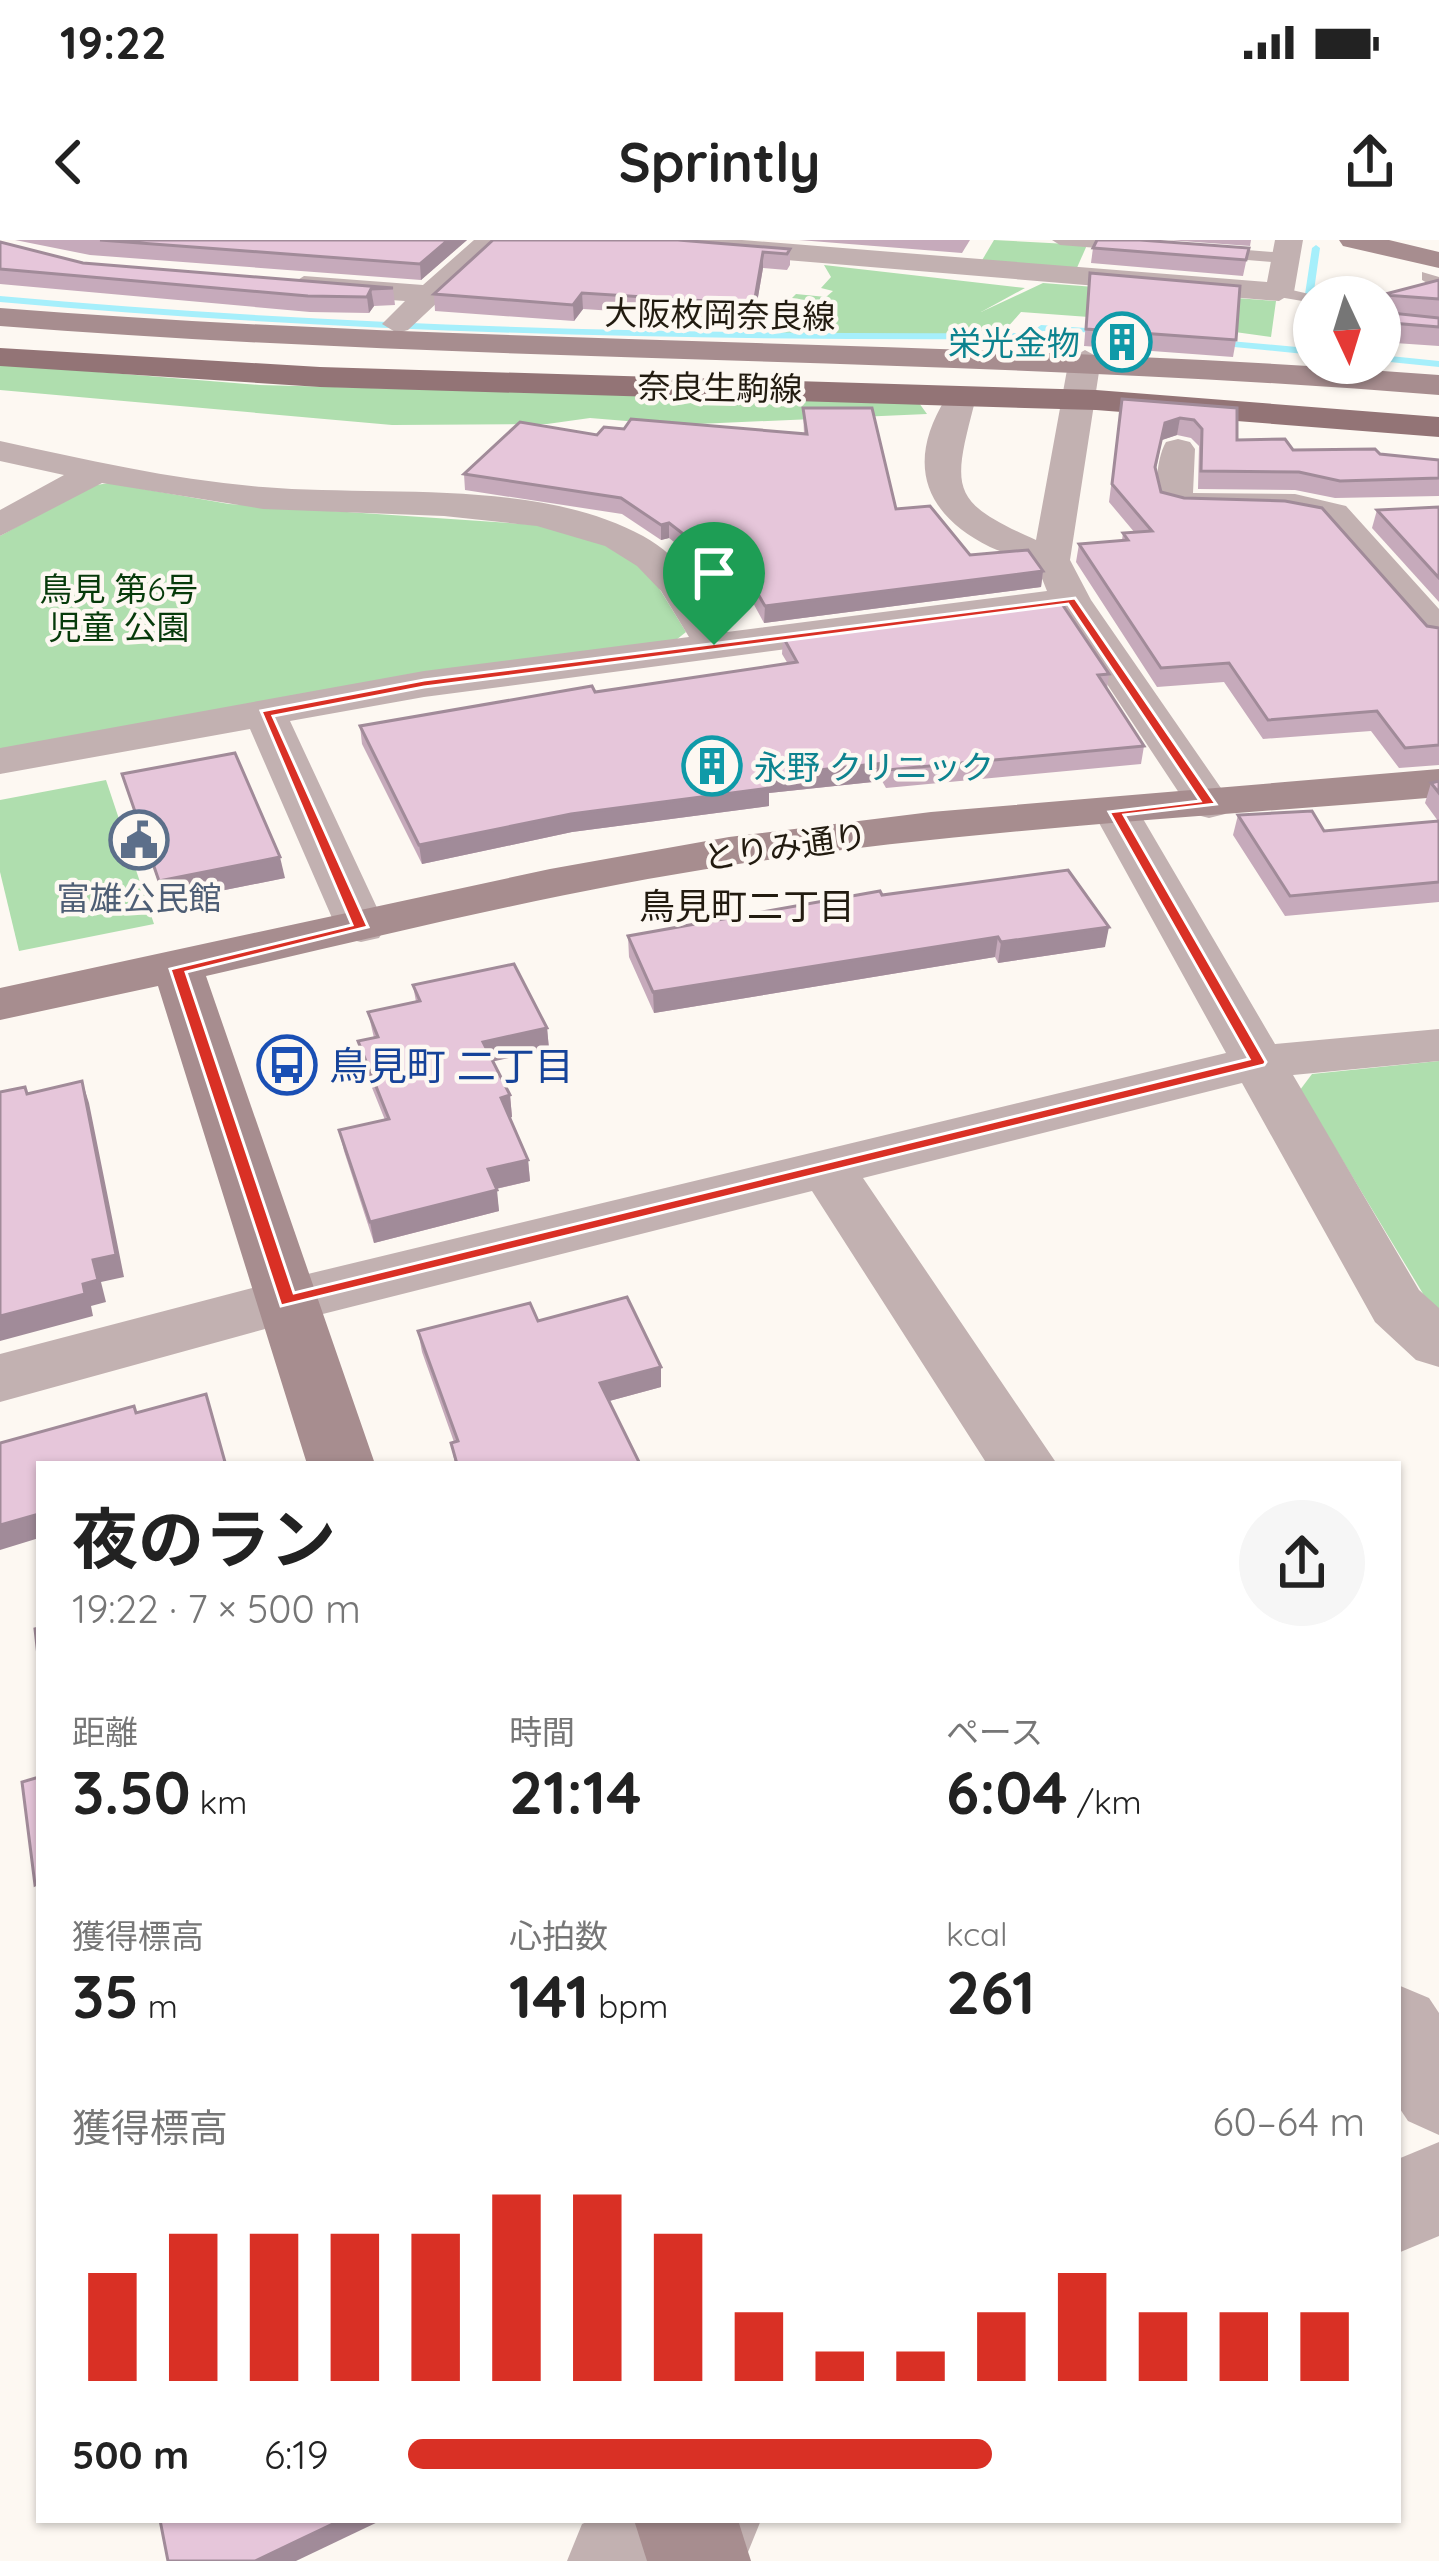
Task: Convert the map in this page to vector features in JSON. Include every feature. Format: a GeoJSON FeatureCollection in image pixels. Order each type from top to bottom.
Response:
{"type":"FeatureCollection","features":[{"type":"Feature","properties":{"kind":"main road","name":"奈良生駒線"},"geometry":{"type":"LineString","coordinates":[[0,340],[319,361],[1079,384],[1439,410]]}},
{"type":"Feature","properties":{"kind":"main road","name":"奈良生駒線"},"geometry":{"type":"LineString","coordinates":[[0,357],[320,377],[1079,384],[1439,427]]}},
{"type":"Feature","properties":{"kind":"street"},"geometry":{"type":"LineString","coordinates":[[378,344],[426,294],[490,240]]}},
{"type":"Feature","properties":{"kind":"street"},"geometry":{"type":"LineString","coordinates":[[640,240],[1279,292],[1288,249]]}},
{"type":"Feature","properties":{"kind":"street"},"geometry":{"type":"LineString","coordinates":[[1353,240],[1436,274]]}},
{"type":"Feature","properties":{"kind":"street"},"geometry":{"type":"LineString","coordinates":[[417,261],[462,265]]}},
{"type":"Feature","properties":{"kind":"street"},"geometry":{"type":"LineString","coordinates":[[263,282],[426,294]]}},
{"type":"Feature","properties":{"kind":"street","name":"大阪枚岡奈良線"},"geometry":{"type":"LineString","coordinates":[[0,317],[1079,384],[1439,386]]}},
{"type":"Feature","properties":{"kind":"street"},"geometry":{"type":"LineString","coordinates":[[1079,384],[1051,560],[1071,600],[1209,804]]}},
{"type":"Feature","properties":{"kind":"street"},"geometry":{"type":"LineString","coordinates":[[958,405],[940,475],[948,499],[986,530],[1051,560]]}},
{"type":"Feature","properties":{"kind":"street"},"geometry":{"type":"LineString","coordinates":[[1178,449],[1175,500],[1205,508],[1312,505],[1333,514],[1439,633]]}},
{"type":"Feature","properties":{"kind":"street"},"geometry":{"type":"LineString","coordinates":[[0,451],[265,499],[556,519],[618,537],[657,560],[680,587],[714,645]]}},
{"type":"Feature","properties":{"kind":"street"},"geometry":{"type":"LineString","coordinates":[[0,525],[97,472]]}},
{"type":"Feature","properties":{"kind":"street"},"geometry":{"type":"LineString","coordinates":[[1333,514],[1378,509]]}},
{"type":"Feature","properties":{"kind":"street"},"geometry":{"type":"LineString","coordinates":[[0,760],[424,684],[1071,600]]}},
{"type":"Feature","properties":{"kind":"street"},"geometry":{"type":"LineString","coordinates":[[266,713],[361,927]]}},
{"type":"Feature","properties":{"kind":"street","name":"とりみ通り"},"geometry":{"type":"LineString","coordinates":[[0,1004],[630,868],[823,838],[1439,783]]}},
{"type":"Feature","properties":{"kind":"street"},"geometry":{"type":"LineString","coordinates":[[1116,812],[1397,1306],[1439,1344]]}},
{"type":"Feature","properties":{"kind":"street"},"geometry":{"type":"LineString","coordinates":[[178,969],[339,1461]]}},
{"type":"Feature","properties":{"kind":"street"},"geometry":{"type":"LineString","coordinates":[[0,1378],[287,1301],[1258,1062],[1439,1045]]}},
{"type":"Feature","properties":{"kind":"street"},"geometry":{"type":"LineString","coordinates":[[828,1170],[1021,1461]]}},
{"type":"Feature","properties":{"kind":"street"},"geometry":{"type":"LineString","coordinates":[[1401,2033],[1439,2090]]}},
{"type":"Feature","properties":{"kind":"street"},"geometry":{"type":"LineString","coordinates":[[1401,2206],[1439,2188]]}},
{"type":"Feature","properties":{"kind":"lane"},"geometry":{"type":"LineString","coordinates":[[1060,240],[1288,249]]}},
{"type":"Feature","properties":{"kind":"lane"},"geometry":{"type":"LineString","coordinates":[[1279,292],[1293,294]]}},
{"type":"Feature","properties":{"kind":"green space"},"geometry":{"type":"Polygon","coordinates":[[[994,240],[1087,245],[1076,270],[981,262],[994,240]]]}},
{"type":"Feature","properties":{"kind":"green space"},"geometry":{"type":"Polygon","coordinates":[[[824,265],[1025,288],[981,312],[1043,283],[1276,301],[1271,337],[1170,323],[1021,312],[997,339],[781,336],[777,312],[806,309],[811,301],[792,298],[796,294],[826,297],[833,291],[821,288],[831,277],[824,265]]]}},
{"type":"Feature","properties":{"kind":"green space"},"geometry":{"type":"Polygon","coordinates":[[[0,364],[260,385],[919,403],[927,414],[675,425],[590,418],[547,424],[392,425],[0,390],[0,364]]]}},
{"type":"Feature","properties":{"kind":"green space","name":"鳥見 第6号 児童 公園"},"geometry":{"type":"Polygon","coordinates":[[[109,483],[229,504],[538,525],[598,541],[649,572],[686,632],[676,640],[0,750],[0,536],[90,486],[109,483]]]}},
{"type":"Feature","properties":{"kind":"green space"},"geometry":{"type":"Polygon","coordinates":[[[106,780],[154,924],[19,951],[0,872],[0,800],[106,780]]]}},
{"type":"Feature","properties":{"kind":"green space"},"geometry":{"type":"Polygon","coordinates":[[[1439,1061],[1439,1312],[1425,1297],[1300,1090],[1312,1074],[1439,1061]]]}},
{"type":"Feature","properties":{"kind":"building"},"geometry":{"type":"Polygon","coordinates":[[[100,240],[448,240],[420,264],[100,240]]]}},
{"type":"Feature","properties":{"kind":"building"},"geometry":{"type":"Polygon","coordinates":[[[493,240],[678,240],[790,249],[787,254],[763,252],[754,304],[582,293],[573,305],[434,294],[493,240]]]}},
{"type":"Feature","properties":{"kind":"building"},"geometry":{"type":"Polygon","coordinates":[[[1097,240],[1249,248],[1246,260],[1093,248],[1097,240]]]}},
{"type":"Feature","properties":{"kind":"building"},"geometry":{"type":"Polygon","coordinates":[[[0,242],[83,263],[393,288],[371,289],[367,297],[308,296],[0,269],[0,242]]]}},
{"type":"Feature","properties":{"kind":"building"},"geometry":{"type":"Polygon","coordinates":[[[1090,273],[1240,286],[1236,340],[1086,329],[1090,273]]]}},
{"type":"Feature","properties":{"kind":"building"},"geometry":{"type":"Polygon","coordinates":[[[1439,280],[1439,299],[1401,296],[1401,290],[1439,280]]]}},
{"type":"Feature","properties":{"kind":"building"},"geometry":{"type":"Polygon","coordinates":[[[1401,314],[1439,318],[1439,327],[1401,324],[1401,314]]]}},
{"type":"Feature","properties":{"kind":"building"},"geometry":{"type":"Polygon","coordinates":[[[1122,399],[1237,408],[1237,440],[1285,439],[1293,450],[1375,449],[1380,454],[1439,460],[1439,478],[1340,481],[1299,472],[1201,471],[1202,429],[1194,420],[1180,418],[1165,423],[1155,467],[1161,492],[1184,498],[1285,501],[1322,508],[1427,626],[1439,628],[1439,745],[1405,748],[1377,711],[1268,720],[1229,663],[1161,668],[1079,544],[1128,540],[1123,533],[1152,531],[1112,484],[1122,399]]]}},
{"type":"Feature","properties":{"kind":"building"},"geometry":{"type":"Polygon","coordinates":[[[803,408],[872,408],[896,509],[930,506],[970,555],[1028,550],[1043,571],[765,606],[734,553],[713,557],[669,523],[661,525],[621,498],[464,474],[520,422],[597,435],[604,427],[624,429],[631,419],[807,434],[803,408]]]}},
{"type":"Feature","properties":{"kind":"building"},"geometry":{"type":"Polygon","coordinates":[[[1439,507],[1439,578],[1377,510],[1439,507]]]}},
{"type":"Feature","properties":{"kind":"building"},"geometry":{"type":"Polygon","coordinates":[[[1060,601],[1109,674],[1098,675],[1144,746],[887,770],[884,763],[762,776],[769,788],[571,814],[419,845],[360,726],[592,686],[595,692],[797,662],[783,637],[1060,601]]]}},
{"type":"Feature","properties":{"kind":"building"},"geometry":{"type":"Polygon","coordinates":[[[235,753],[280,857],[159,881],[122,774],[235,753]]]}},
{"type":"Feature","properties":{"kind":"building"},"geometry":{"type":"Polygon","coordinates":[[[1312,811],[1324,831],[1439,821],[1439,882],[1290,896],[1238,815],[1312,811]]]}},
{"type":"Feature","properties":{"kind":"building"},"geometry":{"type":"Polygon","coordinates":[[[1068,870],[1109,927],[1001,942],[998,937],[653,992],[628,936],[880,891],[882,895],[1068,870]]]}},
{"type":"Feature","properties":{"kind":"building"},"geometry":{"type":"Polygon","coordinates":[[[514,964],[547,1028],[483,1042],[510,1095],[501,1098],[528,1160],[488,1169],[497,1190],[370,1222],[339,1130],[389,1119],[358,1041],[378,1037],[368,1012],[420,1001],[413,985],[514,964]]]}},
{"type":"Feature","properties":{"kind":"building"},"geometry":{"type":"Polygon","coordinates":[[[82,1081],[116,1255],[93,1260],[98,1280],[83,1284],[85,1294],[0,1316],[0,1092],[25,1087],[27,1094],[82,1081]]]}},
{"type":"Feature","properties":{"kind":"building"},"geometry":{"type":"Polygon","coordinates":[[[627,1297],[661,1367],[600,1383],[639,1461],[456,1461],[451,1443],[458,1441],[418,1331],[530,1303],[538,1321],[627,1297]]]}},
{"type":"Feature","properties":{"kind":"building"},"geometry":{"type":"Polygon","coordinates":[[[206,1394],[225,1461],[36,1461],[36,1515],[0,1525],[0,1443],[134,1406],[136,1413],[206,1394]]]}},
{"type":"Feature","properties":{"kind":"building"},"geometry":{"type":"Polygon","coordinates":[[[36,1778],[35,1885],[22,1782],[36,1778]]]}},
{"type":"Feature","properties":{"kind":"building"},"geometry":{"type":"Polygon","coordinates":[[[161,2523],[335,2523],[255,2561],[168,2561],[161,2523]]]}},
{"type":"Feature","properties":{"kind":"waterway"},"geometry":{"type":"LineString","coordinates":[[1312,276],[1316,248]]}},
{"type":"Feature","properties":{"kind":"waterway"},"geometry":{"type":"LineString","coordinates":[[0,299],[258,320],[516,332],[904,337],[1033,336],[1041,328],[1111,330]]}},
{"type":"Feature","properties":{"kind":"waterway"},"geometry":{"type":"LineString","coordinates":[[1207,342],[1293,350]]}},
{"type":"Feature","properties":{"kind":"waterway"},"geometry":{"type":"LineString","coordinates":[[1401,360],[1439,364]]}},
{"type":"Feature","properties":{"kind":"place","name":"栄光金物"},"geometry":{"type":"Point","coordinates":[1122,342]}},
{"type":"Feature","properties":{"kind":"place","name":"永野 クリニック"},"geometry":{"type":"Point","coordinates":[712,766]}},
{"type":"Feature","properties":{"kind":"place","name":"富雄公民館"},"geometry":{"type":"Point","coordinates":[139,840]}},
{"type":"Feature","properties":{"kind":"place","name":"鳥見町 二丁目"},"geometry":{"type":"Point","coordinates":[287,1065]}},
{"type":"Feature","properties":{"kind":"district","name":"鳥見町二丁目"},"geometry":{"type":"Point","coordinates":[747,905]}},
{"type":"Feature","properties":{"kind":"route"},"geometry":{"type":"LineString","coordinates":[[1071,600],[1209,804],[1116,812],[1258,1062],[287,1301],[178,969],[361,927],[266,713],[424,684],[714,645],[1071,600]]}}]}
